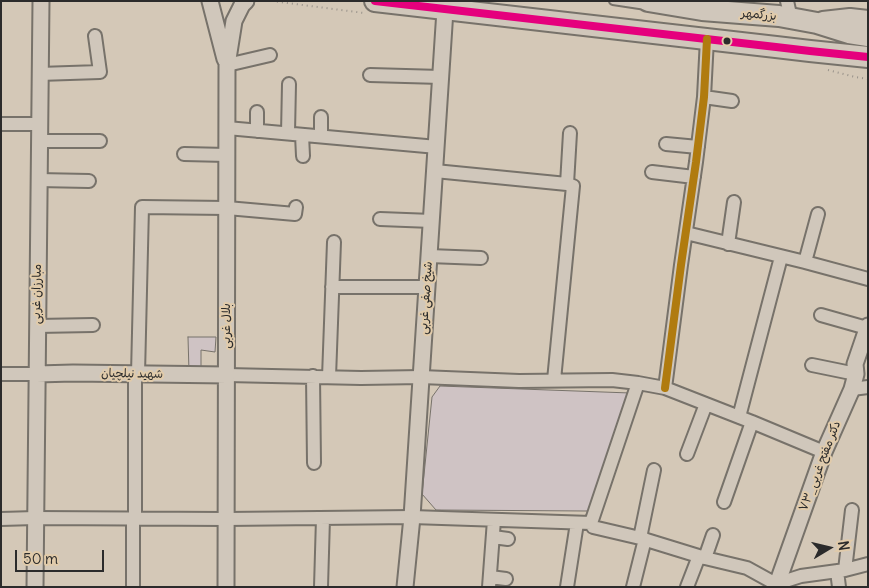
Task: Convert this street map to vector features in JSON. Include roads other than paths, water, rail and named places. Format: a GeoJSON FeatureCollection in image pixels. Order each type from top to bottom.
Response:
{"type":"FeatureCollection","features":[{"type":"Feature","properties":{"kind":"main road"},"geometry":{"type":"LineString","coordinates":[[375,1],[810,52],[868,56]]}},
{"type":"Feature","properties":{"kind":"main road","name":"بزرگمهر"},"geometry":{"type":"LineString","coordinates":[[648,1],[779,16],[790,13],[849,33],[868,36]]}},
{"type":"Feature","properties":{"kind":"main road"},"geometry":{"type":"LineString","coordinates":[[817,22],[850,19],[868,21]]}},
{"type":"Feature","properties":{"kind":"main road"},"geometry":{"type":"LineString","coordinates":[[810,52],[868,70]]}},
{"type":"Feature","properties":{"kind":"street","name":"مبارزان غربی"},"geometry":{"type":"LineString","coordinates":[[35,587],[41,1]]}},
{"type":"Feature","properties":{"kind":"street"},"geometry":{"type":"LineString","coordinates":[[210,1],[227,65]]}},
{"type":"Feature","properties":{"kind":"street"},"geometry":{"type":"LineString","coordinates":[[227,65],[234,21],[246,1]]}},
{"type":"Feature","properties":{"kind":"street","name":"شیخ صفی غربی"},"geometry":{"type":"LineString","coordinates":[[406,587],[445,10]]}},
{"type":"Feature","properties":{"kind":"street"},"geometry":{"type":"LineString","coordinates":[[40,74],[100,72],[95,36]]}},
{"type":"Feature","properties":{"kind":"street"},"geometry":{"type":"LineString","coordinates":[[665,388],[704,97],[706,39]]}},
{"type":"Feature","properties":{"kind":"street"},"geometry":{"type":"LineString","coordinates":[[227,65],[270,55]]}},
{"type":"Feature","properties":{"kind":"street","name":"بلال غربی"},"geometry":{"type":"LineString","coordinates":[[226,587],[227,65]]}},
{"type":"Feature","properties":{"kind":"street"},"geometry":{"type":"LineString","coordinates":[[370,75],[441,77]]}},
{"type":"Feature","properties":{"kind":"street"},"geometry":{"type":"LineString","coordinates":[[288,134],[289,84]]}},
{"type":"Feature","properties":{"kind":"street"},"geometry":{"type":"LineString","coordinates":[[704,97],[732,101]]}},
{"type":"Feature","properties":{"kind":"street"},"geometry":{"type":"LineString","coordinates":[[257,112],[257,131]]}},
{"type":"Feature","properties":{"kind":"street"},"geometry":{"type":"LineString","coordinates":[[321,117],[321,136]]}},
{"type":"Feature","properties":{"kind":"street"},"geometry":{"type":"LineString","coordinates":[[1,124],[39,124]]}},
{"type":"Feature","properties":{"kind":"street"},"geometry":{"type":"LineString","coordinates":[[227,128],[437,147]]}},
{"type":"Feature","properties":{"kind":"street"},"geometry":{"type":"LineString","coordinates":[[567,184],[570,133]]}},
{"type":"Feature","properties":{"kind":"street"},"geometry":{"type":"LineString","coordinates":[[302,135],[303,156]]}},
{"type":"Feature","properties":{"kind":"street"},"geometry":{"type":"LineString","coordinates":[[39,141],[100,141]]}},
{"type":"Feature","properties":{"kind":"street"},"geometry":{"type":"LineString","coordinates":[[666,144],[698,147]]}},
{"type":"Feature","properties":{"kind":"street"},"geometry":{"type":"LineString","coordinates":[[184,154],[227,155]]}},
{"type":"Feature","properties":{"kind":"street"},"geometry":{"type":"LineString","coordinates":[[435,170],[572,186],[554,380]]}},
{"type":"Feature","properties":{"kind":"street"},"geometry":{"type":"LineString","coordinates":[[652,172],[694,177]]}},
{"type":"Feature","properties":{"kind":"street"},"geometry":{"type":"LineString","coordinates":[[38,180],[89,181]]}},
{"type":"Feature","properties":{"kind":"street"},"geometry":{"type":"LineString","coordinates":[[728,244],[734,202]]}},
{"type":"Feature","properties":{"kind":"street"},"geometry":{"type":"LineString","coordinates":[[133,587],[136,374],[142,206],[227,208],[295,214],[296,207]]}},
{"type":"Feature","properties":{"kind":"street"},"geometry":{"type":"LineString","coordinates":[[805,262],[818,214]]}},
{"type":"Feature","properties":{"kind":"street"},"geometry":{"type":"LineString","coordinates":[[380,219],[432,221]]}},
{"type":"Feature","properties":{"kind":"street"},"geometry":{"type":"LineString","coordinates":[[686,233],[868,279]]}},
{"type":"Feature","properties":{"kind":"street"},"geometry":{"type":"LineString","coordinates":[[329,377],[334,242]]}},
{"type":"Feature","properties":{"kind":"street"},"geometry":{"type":"LineString","coordinates":[[429,256],[481,258]]}},
{"type":"Feature","properties":{"kind":"street"},"geometry":{"type":"LineString","coordinates":[[738,417],[781,257]]}},
{"type":"Feature","properties":{"kind":"street"},"geometry":{"type":"LineString","coordinates":[[332,287],[427,287]]}},
{"type":"Feature","properties":{"kind":"street"},"geometry":{"type":"LineString","coordinates":[[820,315],[868,327]]}},
{"type":"Feature","properties":{"kind":"street"},"geometry":{"type":"LineString","coordinates":[[37,326],[94,326]]}},
{"type":"Feature","properties":{"kind":"street","name":"۷۳_دکتر مفتح غربی"},"geometry":{"type":"LineString","coordinates":[[776,585],[824,452],[852,389],[856,374],[855,364],[868,327]]}},
{"type":"Feature","properties":{"kind":"street","name":"۷۳_دکتر مفتح غربی"},"geometry":{"type":"LineString","coordinates":[[856,374],[865,366],[868,358]]}},
{"type":"Feature","properties":{"kind":"street"},"geometry":{"type":"LineString","coordinates":[[812,365],[856,374]]}},
{"type":"Feature","properties":{"kind":"street"},"geometry":{"type":"LineString","coordinates":[[1,374],[37,374]]}},
{"type":"Feature","properties":{"kind":"street","name":"شهید نیلچیان"},"geometry":{"type":"LineString","coordinates":[[37,374],[226,375]]}},
{"type":"Feature","properties":{"kind":"street"},"geometry":{"type":"LineString","coordinates":[[226,375],[421,377],[519,381],[612,380],[638,383],[665,388],[824,452]]}},
{"type":"Feature","properties":{"kind":"street"},"geometry":{"type":"LineString","coordinates":[[313,376],[314,463]]}},
{"type":"Feature","properties":{"kind":"street"},"geometry":{"type":"LineString","coordinates":[[591,523],[638,383]]}},
{"type":"Feature","properties":{"kind":"street"},"geometry":{"type":"LineString","coordinates":[[852,389],[868,387]]}},
{"type":"Feature","properties":{"kind":"street"},"geometry":{"type":"LineString","coordinates":[[687,454],[706,404]]}},
{"type":"Feature","properties":{"kind":"street"},"geometry":{"type":"LineString","coordinates":[[724,502],[752,422]]}},
{"type":"Feature","properties":{"kind":"street"},"geometry":{"type":"LineString","coordinates":[[634,587],[654,470]]}},
{"type":"Feature","properties":{"kind":"street"},"geometry":{"type":"LineString","coordinates":[[839,587],[852,510]]}},
{"type":"Feature","properties":{"kind":"street"},"geometry":{"type":"LineString","coordinates":[[1,519],[412,517],[591,523],[594,527],[642,538],[702,557],[747,568],[776,585],[801,576],[868,564]]}},
{"type":"Feature","properties":{"kind":"street"},"geometry":{"type":"LineString","coordinates":[[320,587],[323,518]]}},
{"type":"Feature","properties":{"kind":"street"},"geometry":{"type":"LineString","coordinates":[[494,520],[490,582],[506,579]]}},
{"type":"Feature","properties":{"kind":"street"},"geometry":{"type":"LineString","coordinates":[[567,587],[577,523]]}},
{"type":"Feature","properties":{"kind":"street"},"geometry":{"type":"LineString","coordinates":[[687,587],[713,535]]}},
{"type":"Feature","properties":{"kind":"street"},"geometry":{"type":"LineString","coordinates":[[493,537],[508,539]]}},
{"type":"Feature","properties":{"kind":"lane"},"geometry":{"type":"LineString","coordinates":[[613,1],[701,15],[782,22],[790,13]]}}]}
